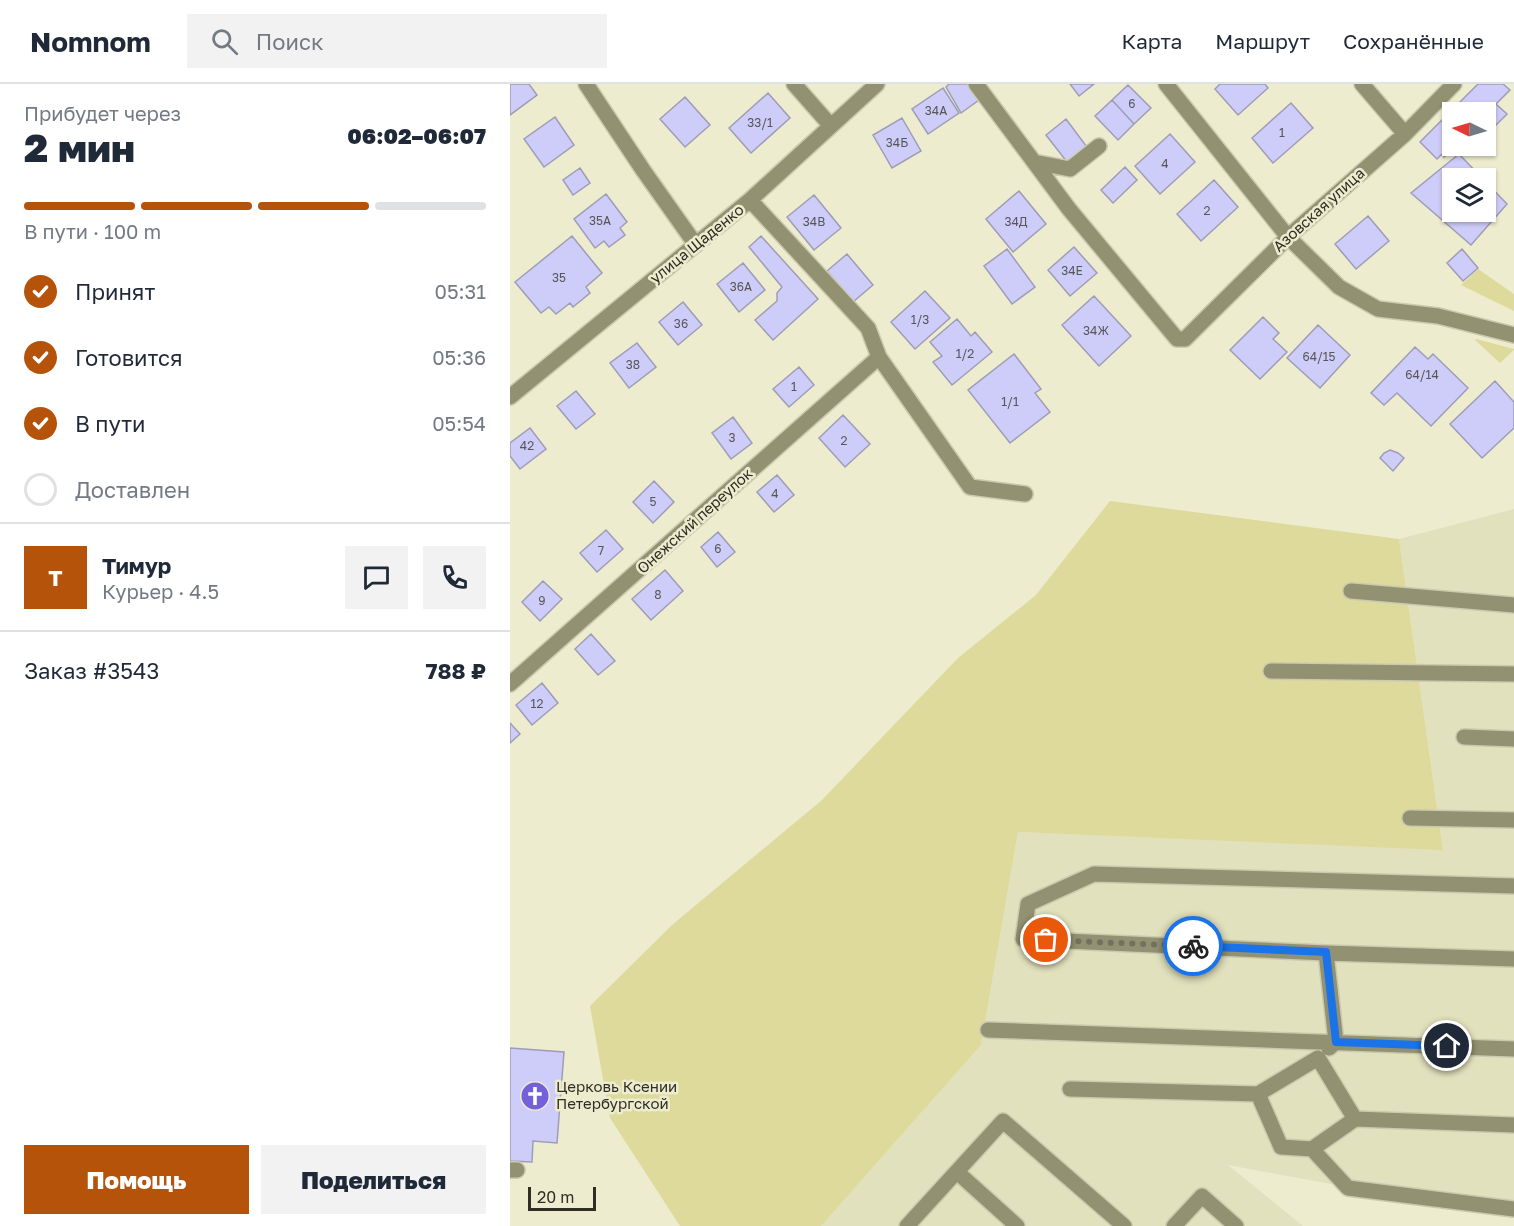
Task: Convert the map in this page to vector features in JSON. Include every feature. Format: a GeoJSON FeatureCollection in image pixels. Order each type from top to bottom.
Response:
{"type":"FeatureCollection","features":[{"type":"Feature","properties":{"kind":"street"},"geometry":{"type":"LineString","coordinates":[[586,84],[696,245]]}},
{"type":"Feature","properties":{"kind":"street"},"geometry":{"type":"LineString","coordinates":[[794,84],[831,126]]}},
{"type":"Feature","properties":{"kind":"street","name":"улица Щаденко"},"geometry":{"type":"LineString","coordinates":[[510,398],[750,200],[877,84]]}},
{"type":"Feature","properties":{"kind":"street"},"geometry":{"type":"LineString","coordinates":[[976,84],[1034,162],[1070,169],[1099,146]]}},
{"type":"Feature","properties":{"kind":"street"},"geometry":{"type":"LineString","coordinates":[[1166,84],[1288,237],[1339,287],[1378,309],[1438,316],[1514,335]]}},
{"type":"Feature","properties":{"kind":"street"},"geometry":{"type":"LineString","coordinates":[[1362,84],[1405,134]]}},
{"type":"Feature","properties":{"kind":"street","name":"Азовская улица"},"geometry":{"type":"LineString","coordinates":[[1034,162],[1069,209],[1177,339],[1185,339],[1288,237],[1405,134],[1454,84]]}},
{"type":"Feature","properties":{"kind":"street"},"geometry":{"type":"LineString","coordinates":[[750,200],[868,328],[879,357],[970,487],[1025,494]]}},
{"type":"Feature","properties":{"kind":"street","name":"Онежский переулок"},"geometry":{"type":"LineString","coordinates":[[510,684],[879,357]]}},
{"type":"Feature","properties":{"kind":"street"},"geometry":{"type":"LineString","coordinates":[[1351,591],[1514,604]]}},
{"type":"Feature","properties":{"kind":"street"},"geometry":{"type":"LineString","coordinates":[[1272,672],[1514,674]]}},
{"type":"Feature","properties":{"kind":"street"},"geometry":{"type":"LineString","coordinates":[[1464,737],[1514,739]]}},
{"type":"Feature","properties":{"kind":"street"},"geometry":{"type":"LineString","coordinates":[[1410,818],[1514,820]]}},
{"type":"Feature","properties":{"kind":"street"},"geometry":{"type":"LineString","coordinates":[[1514,886],[1094,874],[1028,904],[1023,939],[1514,959]]}},
{"type":"Feature","properties":{"kind":"street"},"geometry":{"type":"LineString","coordinates":[[1326,952],[1336,1042]]}},
{"type":"Feature","properties":{"kind":"street"},"geometry":{"type":"LineString","coordinates":[[988,1030],[1514,1049]]}},
{"type":"Feature","properties":{"kind":"street"},"geometry":{"type":"LineString","coordinates":[[1070,1089],[1258,1094],[1318,1058],[1336,1042]]}},
{"type":"Feature","properties":{"kind":"street"},"geometry":{"type":"LineString","coordinates":[[1318,1058],[1355,1119]]}},
{"type":"Feature","properties":{"kind":"street"},"geometry":{"type":"LineString","coordinates":[[1258,1094],[1281,1147],[1312,1149],[1355,1119],[1514,1125]]}},
{"type":"Feature","properties":{"kind":"street"},"geometry":{"type":"LineString","coordinates":[[910,1225],[1003,1121],[1124,1226]]}},
{"type":"Feature","properties":{"kind":"street"},"geometry":{"type":"LineString","coordinates":[[1312,1149],[1348,1188],[1514,1209]]}},
{"type":"Feature","properties":{"kind":"street"},"geometry":{"type":"LineString","coordinates":[[957,1172],[1017,1226]]}},
{"type":"Feature","properties":{"kind":"street"},"geometry":{"type":"LineString","coordinates":[[1174,1226],[1202,1196],[1236,1226]]}},
{"type":"Feature","properties":{"kind":"shaded area"},"geometry":{"type":"Polygon","coordinates":[[[1478,269],[1514,294],[1514,311],[1461,285],[1478,269]]]}},
{"type":"Feature","properties":{"kind":"shaded area"},"geometry":{"type":"Polygon","coordinates":[[[1476,339],[1514,349],[1514,350],[1500,363],[1476,339]]]}},
{"type":"Feature","properties":{"kind":"shaded area"},"geometry":{"type":"Polygon","coordinates":[[[1110,501],[1399,539],[1443,850],[1018,832],[981,1045],[821,1226],[680,1226],[610,1118],[590,1006],[672,925],[822,800],[958,658],[1036,595],[1110,501]]]}},
{"type":"Feature","properties":{"kind":"shaded area"},"geometry":{"type":"Polygon","coordinates":[[[1514,509],[1514,1218],[1228,1165],[1303,1226],[821,1226],[981,1045],[1018,832],[1443,849],[1399,539],[1514,509]]]}},
{"type":"Feature","properties":{"kind":"building"},"geometry":{"type":"Polygon","coordinates":[[[510,84],[529,84],[537,95],[510,115],[510,84]]]}},
{"type":"Feature","properties":{"kind":"building"},"geometry":{"type":"Polygon","coordinates":[[[949,84],[968,84],[979,100],[961,113],[946,87],[949,84]]]}},
{"type":"Feature","properties":{"kind":"building"},"geometry":{"type":"Polygon","coordinates":[[[1070,84],[1094,84],[1079,96],[1070,84]]]}},
{"type":"Feature","properties":{"kind":"building"},"geometry":{"type":"Polygon","coordinates":[[[1220,84],[1265,84],[1268,88],[1238,115],[1215,89],[1220,84]]]}},
{"type":"Feature","properties":{"kind":"building"},"geometry":{"type":"Polygon","coordinates":[[[1478,84],[1503,84],[1510,90],[1496,104],[1496,102],[1460,102],[1478,84]]]}},
{"type":"Feature","properties":{"kind":"building"},"geometry":{"type":"Polygon","coordinates":[[[1128,85],[1151,108],[1134,124],[1112,100],[1128,85]]]}},
{"type":"Feature","properties":{"kind":"building"},"geometry":{"type":"Polygon","coordinates":[[[943,88],[959,113],[928,134],[912,109],[943,88]]]}},
{"type":"Feature","properties":{"kind":"building"},"geometry":{"type":"Polygon","coordinates":[[[768,93],[790,118],[751,153],[729,128],[768,93]]]}},
{"type":"Feature","properties":{"kind":"building"},"geometry":{"type":"Polygon","coordinates":[[[685,97],[710,125],[685,147],[660,119],[685,97]]]}},
{"type":"Feature","properties":{"kind":"building"},"geometry":{"type":"Polygon","coordinates":[[[1112,100],[1134,124],[1118,140],[1095,116],[1112,100]]]}},
{"type":"Feature","properties":{"kind":"building"},"geometry":{"type":"Polygon","coordinates":[[[1291,103],[1313,128],[1273,163],[1252,138],[1291,103]]]}},
{"type":"Feature","properties":{"kind":"building"},"geometry":{"type":"Polygon","coordinates":[[[1496,104],[1507,114],[1496,125],[1496,104]]]}},
{"type":"Feature","properties":{"kind":"building"},"geometry":{"type":"Polygon","coordinates":[[[555,117],[574,145],[544,167],[524,139],[555,117]]]}},
{"type":"Feature","properties":{"kind":"building"},"geometry":{"type":"Polygon","coordinates":[[[902,118],[921,151],[892,168],[873,135],[902,118]]]}},
{"type":"Feature","properties":{"kind":"building"},"geometry":{"type":"Polygon","coordinates":[[[1066,119],[1087,147],[1067,162],[1046,135],[1066,119]]]}},
{"type":"Feature","properties":{"kind":"building"},"geometry":{"type":"Polygon","coordinates":[[[1442,120],[1442,154],[1437,159],[1420,142],[1442,120]]]}},
{"type":"Feature","properties":{"kind":"building"},"geometry":{"type":"Polygon","coordinates":[[[1170,134],[1195,162],[1160,194],[1135,166],[1170,134]]]}},
{"type":"Feature","properties":{"kind":"building"},"geometry":{"type":"Polygon","coordinates":[[[1457,156],[1461,156],[1472,168],[1442,168],[1442,220],[1411,193],[1457,156]]]}},
{"type":"Feature","properties":{"kind":"building"},"geometry":{"type":"Polygon","coordinates":[[[1125,167],[1137,180],[1113,203],[1101,190],[1125,167]]]}},
{"type":"Feature","properties":{"kind":"building"},"geometry":{"type":"Polygon","coordinates":[[[580,168],[590,183],[573,195],[563,180],[580,168]]]}},
{"type":"Feature","properties":{"kind":"building"},"geometry":{"type":"Polygon","coordinates":[[[1214,180],[1238,207],[1201,241],[1177,214],[1214,180]]]}},
{"type":"Feature","properties":{"kind":"building"},"geometry":{"type":"Polygon","coordinates":[[[1019,191],[1046,224],[1013,252],[986,219],[1019,191]]]}},
{"type":"Feature","properties":{"kind":"building"},"geometry":{"type":"Polygon","coordinates":[[[1496,192],[1507,204],[1496,217],[1496,192]]]}},
{"type":"Feature","properties":{"kind":"building"},"geometry":{"type":"Polygon","coordinates":[[[606,194],[627,222],[620,228],[625,235],[609,247],[604,241],[595,248],[574,219],[606,194]]]}},
{"type":"Feature","properties":{"kind":"building"},"geometry":{"type":"Polygon","coordinates":[[[814,195],[841,228],[814,250],[787,217],[814,195]]]}},
{"type":"Feature","properties":{"kind":"building"},"geometry":{"type":"Polygon","coordinates":[[[1368,216],[1389,241],[1356,269],[1335,244],[1368,216]]]}},
{"type":"Feature","properties":{"kind":"building"},"geometry":{"type":"Polygon","coordinates":[[[1444,222],[1491,222],[1471,245],[1444,222]]]}},
{"type":"Feature","properties":{"kind":"building"},"geometry":{"type":"Polygon","coordinates":[[[572,236],[602,273],[586,287],[590,293],[573,307],[570,303],[556,314],[549,307],[541,313],[515,282],[572,236]]]}},
{"type":"Feature","properties":{"kind":"building"},"geometry":{"type":"Polygon","coordinates":[[[761,236],[818,299],[773,340],[755,320],[777,301],[777,293],[782,287],[749,247],[761,236]]]}},
{"type":"Feature","properties":{"kind":"building"},"geometry":{"type":"Polygon","coordinates":[[[1074,247],[1097,273],[1070,296],[1048,270],[1074,247]]]}},
{"type":"Feature","properties":{"kind":"building"},"geometry":{"type":"Polygon","coordinates":[[[1007,249],[1035,287],[1012,304],[984,266],[1007,249]]]}},
{"type":"Feature","properties":{"kind":"building"},"geometry":{"type":"Polygon","coordinates":[[[1462,249],[1478,268],[1463,281],[1447,263],[1462,249]]]}},
{"type":"Feature","properties":{"kind":"building"},"geometry":{"type":"Polygon","coordinates":[[[847,254],[873,285],[853,302],[827,271],[847,254]]]}},
{"type":"Feature","properties":{"kind":"building"},"geometry":{"type":"Polygon","coordinates":[[[743,263],[765,290],[739,312],[717,284],[743,263]]]}},
{"type":"Feature","properties":{"kind":"building"},"geometry":{"type":"Polygon","coordinates":[[[925,291],[950,318],[915,349],[891,322],[925,291]]]}},
{"type":"Feature","properties":{"kind":"building"},"geometry":{"type":"Polygon","coordinates":[[[1094,296],[1131,336],[1099,366],[1062,325],[1094,296]]]}},
{"type":"Feature","properties":{"kind":"building"},"geometry":{"type":"Polygon","coordinates":[[[683,302],[702,325],[678,345],[659,322],[683,302]]]}},
{"type":"Feature","properties":{"kind":"building"},"geometry":{"type":"Polygon","coordinates":[[[1263,317],[1279,333],[1273,339],[1287,352],[1260,379],[1230,350],[1263,317]]]}},
{"type":"Feature","properties":{"kind":"building"},"geometry":{"type":"Polygon","coordinates":[[[957,319],[971,336],[975,332],[992,352],[952,385],[933,362],[942,356],[930,342],[957,319]]]}},
{"type":"Feature","properties":{"kind":"building"},"geometry":{"type":"Polygon","coordinates":[[[1318,325],[1350,355],[1320,388],[1287,358],[1318,325]]]}},
{"type":"Feature","properties":{"kind":"building"},"geometry":{"type":"Polygon","coordinates":[[[637,343],[656,367],[629,388],[610,363],[637,343]]]}},
{"type":"Feature","properties":{"kind":"building"},"geometry":{"type":"Polygon","coordinates":[[[1415,347],[1428,359],[1433,354],[1468,388],[1431,426],[1397,393],[1384,405],[1371,393],[1415,347]]]}},
{"type":"Feature","properties":{"kind":"building"},"geometry":{"type":"Polygon","coordinates":[[[1014,354],[1041,389],[1035,393],[1050,412],[1010,443],[968,390],[1014,354]]]}},
{"type":"Feature","properties":{"kind":"building"},"geometry":{"type":"Polygon","coordinates":[[[799,367],[814,385],[789,407],[773,389],[799,367]]]}},
{"type":"Feature","properties":{"kind":"building"},"geometry":{"type":"Polygon","coordinates":[[[1495,381],[1514,402],[1514,428],[1482,458],[1450,424],[1495,381]]]}},
{"type":"Feature","properties":{"kind":"building"},"geometry":{"type":"Polygon","coordinates":[[[576,391],[595,414],[576,429],[557,406],[576,391]]]}},
{"type":"Feature","properties":{"kind":"building"},"geometry":{"type":"Polygon","coordinates":[[[843,415],[870,444],[845,467],[819,438],[843,415]]]}},
{"type":"Feature","properties":{"kind":"building"},"geometry":{"type":"Polygon","coordinates":[[[733,417],[752,443],[731,459],[712,433],[733,417]]]}},
{"type":"Feature","properties":{"kind":"building"},"geometry":{"type":"Polygon","coordinates":[[[530,428],[546,449],[520,469],[510,456],[510,443],[530,428]]]}},
{"type":"Feature","properties":{"kind":"building"},"geometry":{"type":"Polygon","coordinates":[[[1390,450],[1404,458],[1393,471],[1380,458],[1390,450]]]}},
{"type":"Feature","properties":{"kind":"building"},"geometry":{"type":"Polygon","coordinates":[[[777,475],[794,495],[774,512],[757,492],[777,475]]]}},
{"type":"Feature","properties":{"kind":"building"},"geometry":{"type":"Polygon","coordinates":[[[654,481],[674,502],[653,523],[633,502],[654,481]]]}},
{"type":"Feature","properties":{"kind":"building"},"geometry":{"type":"Polygon","coordinates":[[[606,530],[623,549],[597,572],[580,553],[606,530]]]}},
{"type":"Feature","properties":{"kind":"building"},"geometry":{"type":"Polygon","coordinates":[[[718,532],[735,552],[717,567],[701,547],[718,532]]]}},
{"type":"Feature","properties":{"kind":"building"},"geometry":{"type":"Polygon","coordinates":[[[665,570],[683,591],[651,620],[632,599],[665,570]]]}},
{"type":"Feature","properties":{"kind":"building"},"geometry":{"type":"Polygon","coordinates":[[[543,581],[562,599],[540,621],[522,602],[543,581]]]}},
{"type":"Feature","properties":{"kind":"building"},"geometry":{"type":"Polygon","coordinates":[[[591,634],[615,661],[598,675],[575,649],[591,634]]]}},
{"type":"Feature","properties":{"kind":"building"},"geometry":{"type":"Polygon","coordinates":[[[542,683],[558,703],[532,725],[516,705],[542,683]]]}},
{"type":"Feature","properties":{"kind":"building"},"geometry":{"type":"Polygon","coordinates":[[[510,723],[520,734],[510,743],[510,723]]]}},
{"type":"Feature","properties":{"kind":"building","name":"Церковь Ксении Петербургской"},"geometry":{"type":"Polygon","coordinates":[[[510,1048],[564,1052],[557,1143],[533,1141],[532,1162],[510,1161],[510,1048]]]}},
{"type":"Feature","properties":{"kind":"way so far"},"geometry":{"type":"LineString","coordinates":[[1046,940],[1193,946]]}},
{"type":"Feature","properties":{"kind":"place","name":"Церковь Ксении Петербургской"},"geometry":{"type":"Point","coordinates":[535,1096]}},
{"type":"Feature","properties":{"kind":"route"},"geometry":{"type":"LineString","coordinates":[[1193,946],[1326,952],[1336,1042],[1447,1046]]}}]}
